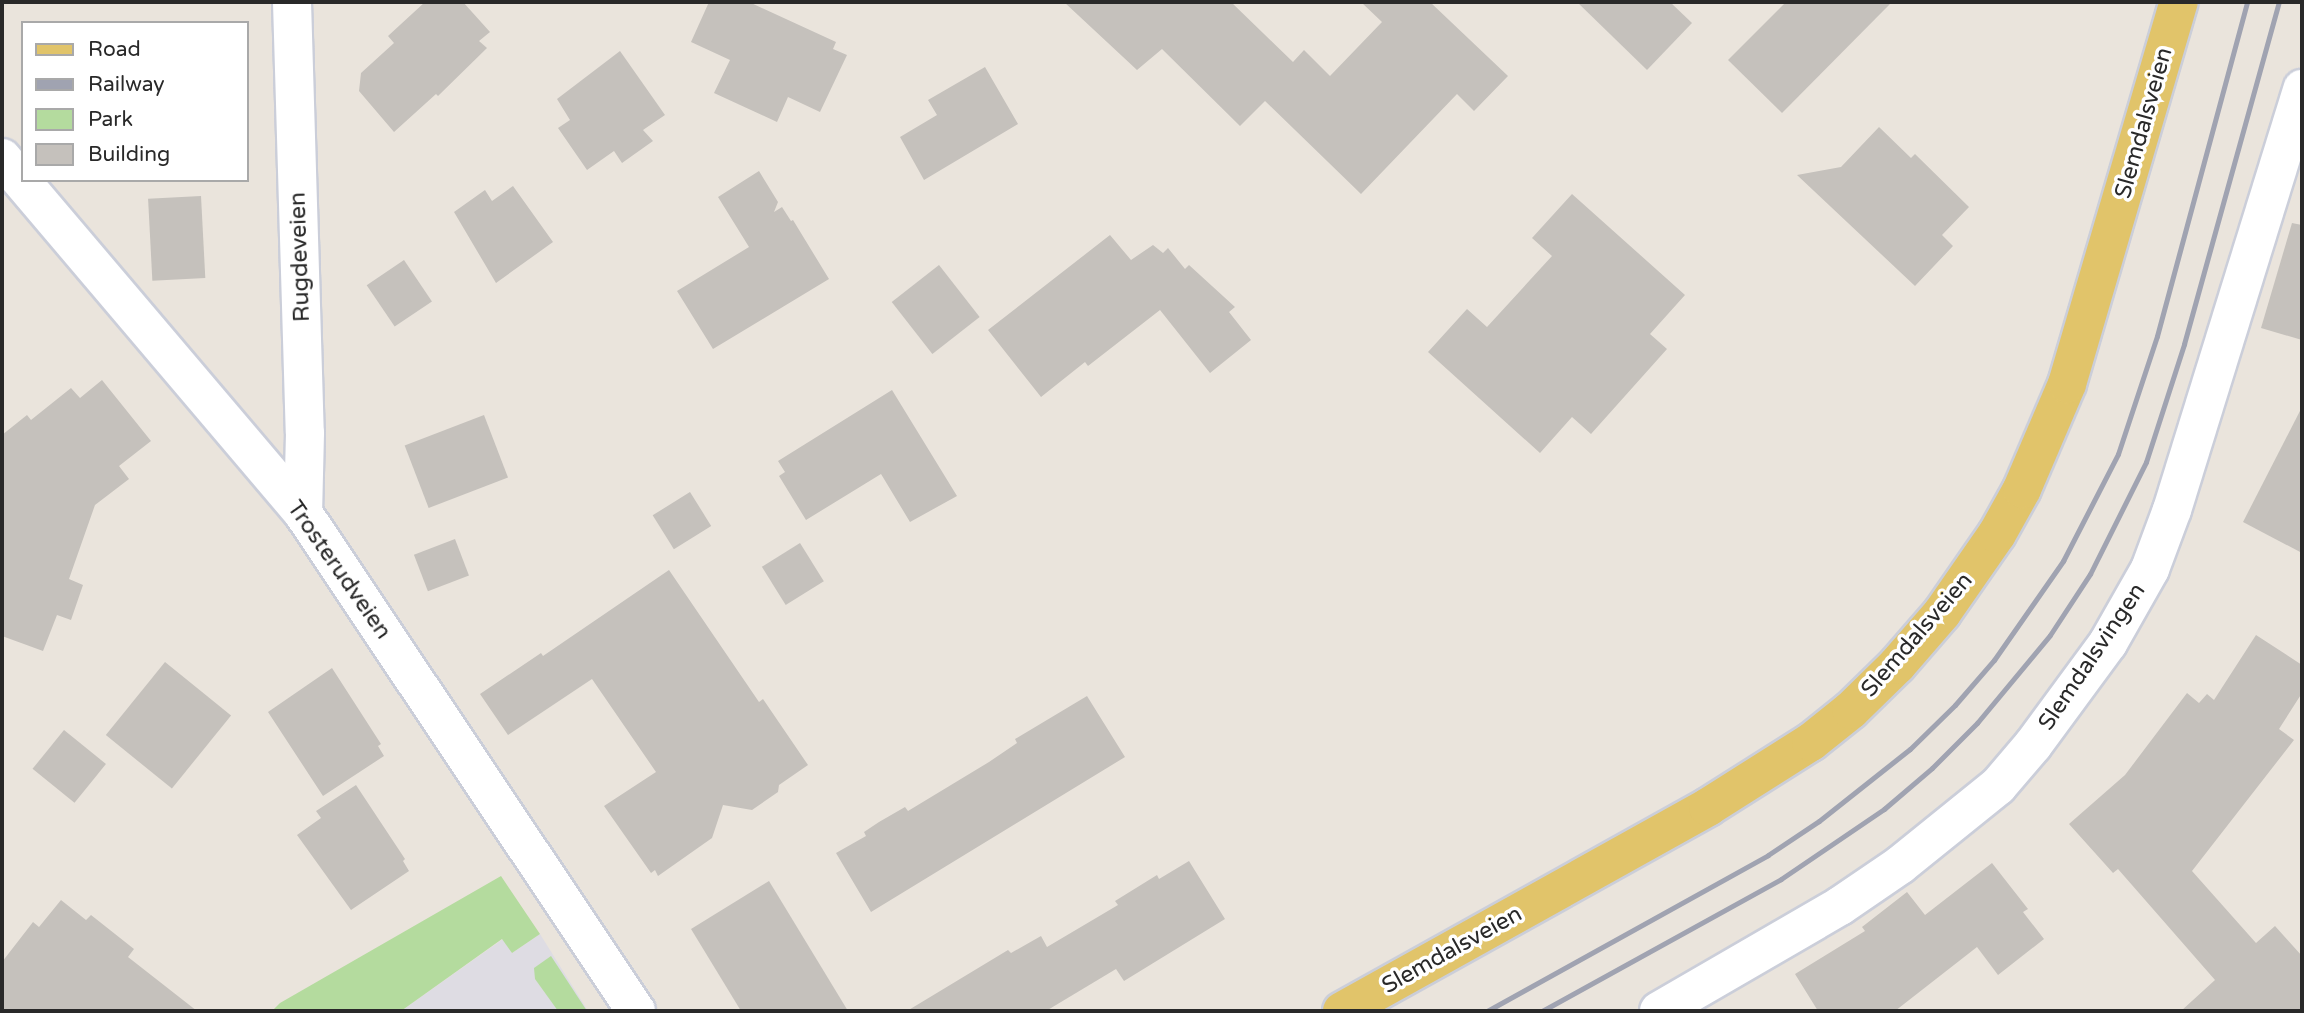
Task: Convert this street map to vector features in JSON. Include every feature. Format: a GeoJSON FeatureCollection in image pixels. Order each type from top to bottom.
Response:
{"type":"FeatureCollection","features":[{"type":"Feature","properties":{"kind":"main road","name":"Slemdalsveien"},"geometry":{"type":"LineString","coordinates":[[1342,1011],[1696,814],[1801,749],[1851,710],[1897,665],[1942,613],[1997,534],[2022,489],[2054,418],[2086,327],[2179,2]]}},
{"type":"Feature","properties":{"kind":"street","name":"Rugdeveien"},"geometry":{"type":"LineString","coordinates":[[292,2],[305,433],[303,513]]}},
{"type":"Feature","properties":{"kind":"street","name":"Slemdalsvingen"},"geometry":{"type":"LineString","coordinates":[[1659,1011],[1840,906],[1900,865],[1998,786],[2034,745],[2101,652],[2146,578],[2172,510],[2302,89]]}},
{"type":"Feature","properties":{"kind":"street","name":"Trosterudveien"},"geometry":{"type":"LineString","coordinates":[[2,158],[21,180]]}},
{"type":"Feature","properties":{"kind":"street","name":"Trosterudveien"},"geometry":{"type":"LineString","coordinates":[[22,182],[303,513],[636,1011]]}},
{"type":"Feature","properties":{"kind":"shaded area"},"geometry":{"type":"Polygon","coordinates":[[[540,934],[588,1011],[401,1011],[503,939],[512,953],[540,934]]]}},
{"type":"Feature","properties":{"kind":"green space"},"geometry":{"type":"Polygon","coordinates":[[[501,876],[540,934],[512,953],[502,939],[401,1011],[272,1011],[280,1003],[501,876]]]}},
{"type":"Feature","properties":{"kind":"green space"},"geometry":{"type":"Polygon","coordinates":[[[551,956],[587,1011],[558,1011],[535,979],[534,968],[551,956]]]}},
{"type":"Feature","properties":{"kind":"building"},"geometry":{"type":"Polygon","coordinates":[[[425,2],[463,2],[490,32],[479,41],[487,48],[438,96],[436,94],[394,132],[359,91],[361,73],[394,43],[388,36],[425,2]]]}},
{"type":"Feature","properties":{"kind":"building"},"geometry":{"type":"Polygon","coordinates":[[[709,2],[749,2],[836,42],[833,49],[847,55],[820,112],[788,97],[777,122],[714,93],[730,60],[691,42],[709,2]]]}},
{"type":"Feature","properties":{"kind":"building"},"geometry":{"type":"Polygon","coordinates":[[[1064,2],[1231,2],[1293,62],[1304,50],[1330,76],[1382,22],[1361,2],[1430,2],[1508,76],[1474,111],[1457,94],[1361,194],[1265,101],[1240,126],[1162,49],[1137,70],[1064,2]]]}},
{"type":"Feature","properties":{"kind":"building"},"geometry":{"type":"Polygon","coordinates":[[[1577,2],[1670,2],[1692,23],[1647,70],[1577,2]]]}},
{"type":"Feature","properties":{"kind":"building"},"geometry":{"type":"Polygon","coordinates":[[[1786,2],[1892,2],[1782,113],[1728,60],[1786,2]]]}},
{"type":"Feature","properties":{"kind":"building"},"geometry":{"type":"Polygon","coordinates":[[[620,51],[665,115],[643,130],[653,141],[622,163],[614,151],[587,170],[558,128],[570,120],[557,99],[620,51]]]}},
{"type":"Feature","properties":{"kind":"building"},"geometry":{"type":"Polygon","coordinates":[[[985,67],[1018,124],[924,180],[900,137],[937,115],[928,100],[985,67]]]}},
{"type":"Feature","properties":{"kind":"building"},"geometry":{"type":"Polygon","coordinates":[[[1879,127],[1911,158],[1915,154],[1969,207],[1942,235],[1953,246],[1915,286],[1797,175],[1841,167],[1879,127]]]}},
{"type":"Feature","properties":{"kind":"building"},"geometry":{"type":"Polygon","coordinates":[[[759,171],[778,202],[774,212],[782,207],[791,221],[793,220],[829,279],[713,349],[677,291],[749,247],[718,197],[759,171]]]}},
{"type":"Feature","properties":{"kind":"building"},"geometry":{"type":"Polygon","coordinates":[[[513,186],[553,242],[496,283],[454,212],[485,190],[492,201],[513,186]]]}},
{"type":"Feature","properties":{"kind":"building"},"geometry":{"type":"Polygon","coordinates":[[[1572,194],[1685,295],[1650,334],[1667,349],[1591,434],[1572,417],[1540,453],[1428,352],[1467,309],[1487,327],[1552,256],[1532,238],[1572,194]]]}},
{"type":"Feature","properties":{"kind":"building"},"geometry":{"type":"Polygon","coordinates":[[[201,196],[205,278],[152,281],[148,199],[201,196]]]}},
{"type":"Feature","properties":{"kind":"building"},"geometry":{"type":"Polygon","coordinates":[[[2292,223],[2302,225],[2302,340],[2261,328],[2292,223]]]}},
{"type":"Feature","properties":{"kind":"building"},"geometry":{"type":"Polygon","coordinates":[[[1110,235],[1131,260],[1153,245],[1163,253],[1168,248],[1185,269],[1189,265],[1235,307],[1229,312],[1251,340],[1210,373],[1160,310],[1088,366],[1085,362],[1041,397],[988,330],[1110,235]]]}},
{"type":"Feature","properties":{"kind":"building"},"geometry":{"type":"Polygon","coordinates":[[[404,260],[432,301],[395,327],[367,285],[404,260]]]}},
{"type":"Feature","properties":{"kind":"building"},"geometry":{"type":"Polygon","coordinates":[[[939,265],[980,317],[932,354],[892,302],[939,265]]]}},
{"type":"Feature","properties":{"kind":"building"},"geometry":{"type":"Polygon","coordinates":[[[102,380],[151,441],[119,466],[129,479],[95,505],[69,579],[83,585],[71,620],[57,615],[43,651],[2,636],[2,435],[27,415],[31,420],[71,388],[80,398],[102,380]]]}},
{"type":"Feature","properties":{"kind":"building"},"geometry":{"type":"Polygon","coordinates":[[[892,390],[957,496],[910,522],[881,474],[806,520],[779,476],[785,472],[778,461],[892,390]]]}},
{"type":"Feature","properties":{"kind":"building"},"geometry":{"type":"Polygon","coordinates":[[[2302,407],[2302,553],[2243,522],[2302,407]]]}},
{"type":"Feature","properties":{"kind":"building"},"geometry":{"type":"Polygon","coordinates":[[[484,415],[508,478],[429,508],[405,445],[484,415]]]}},
{"type":"Feature","properties":{"kind":"building"},"geometry":{"type":"Polygon","coordinates":[[[690,492],[711,526],[674,549],[653,515],[690,492]]]}},
{"type":"Feature","properties":{"kind":"building"},"geometry":{"type":"Polygon","coordinates":[[[455,539],[469,575],[428,591],[414,555],[455,539]]]}},
{"type":"Feature","properties":{"kind":"building"},"geometry":{"type":"Polygon","coordinates":[[[800,543],[824,581],[786,605],[762,567],[800,543]]]}},
{"type":"Feature","properties":{"kind":"building"},"geometry":{"type":"Polygon","coordinates":[[[669,570],[759,702],[763,699],[808,765],[779,785],[778,792],[752,810],[723,805],[712,838],[658,876],[655,870],[651,873],[604,806],[656,772],[592,679],[508,735],[480,694],[541,653],[543,656],[669,570]]]}},
{"type":"Feature","properties":{"kind":"building"},"geometry":{"type":"Polygon","coordinates":[[[2256,635],[2302,665],[2302,693],[2279,729],[2294,740],[2192,871],[2256,943],[2275,926],[2302,956],[2302,1011],[2181,1011],[2215,980],[2118,869],[2113,873],[2069,824],[2125,775],[2187,693],[2199,703],[2207,694],[2214,700],[2256,635]]]}},
{"type":"Feature","properties":{"kind":"building"},"geometry":{"type":"Polygon","coordinates":[[[165,662],[231,715],[172,789],[106,735],[165,662]]]}},
{"type":"Feature","properties":{"kind":"building"},"geometry":{"type":"Polygon","coordinates":[[[332,668],[381,744],[378,746],[384,756],[323,796],[268,712],[332,668]]]}},
{"type":"Feature","properties":{"kind":"building"},"geometry":{"type":"Polygon","coordinates":[[[1087,696],[1125,757],[871,912],[836,853],[866,836],[864,832],[879,822],[905,807],[908,811],[989,762],[1017,743],[1015,739],[1087,696]]]}},
{"type":"Feature","properties":{"kind":"building"},"geometry":{"type":"Polygon","coordinates":[[[64,730],[106,764],[74,803],[33,769],[64,730]]]}},
{"type":"Feature","properties":{"kind":"building"},"geometry":{"type":"Polygon","coordinates":[[[356,785],[405,859],[403,861],[409,871],[351,910],[297,835],[321,818],[316,811],[356,785]]]}},
{"type":"Feature","properties":{"kind":"building"},"geometry":{"type":"Polygon","coordinates":[[[1189,861],[1225,919],[1124,981],[1116,969],[1046,1011],[907,1011],[1008,950],[1011,953],[1041,936],[1047,947],[1118,905],[1115,901],[1157,875],[1159,879],[1189,861]]]}},
{"type":"Feature","properties":{"kind":"building"},"geometry":{"type":"Polygon","coordinates":[[[1992,863],[2028,909],[2023,912],[2044,939],[1998,975],[1977,947],[1895,1011],[1818,1011],[1795,974],[1865,931],[1862,927],[1907,892],[1925,915],[1992,863]]]}},
{"type":"Feature","properties":{"kind":"building"},"geometry":{"type":"Polygon","coordinates":[[[769,881],[848,1011],[741,1011],[691,929],[769,881]]]}},
{"type":"Feature","properties":{"kind":"building"},"geometry":{"type":"Polygon","coordinates":[[[61,900],[86,920],[91,915],[134,949],[128,957],[197,1011],[2,1011],[2,962],[33,922],[39,927],[61,900]]]}},
{"type":"Feature","properties":{"kind":"railway"},"geometry":{"type":"LineString","coordinates":[[1487,1011],[1768,855],[1819,821],[1910,749],[1955,705],[1994,660],[2063,561],[2118,454],[2157,336],[2247,2]]}},
{"type":"Feature","properties":{"kind":"railway"},"geometry":{"type":"LineString","coordinates":[[1542,1011],[1781,879],[1884,809],[1932,768],[1977,723],[2050,635],[2090,574],[2146,462],[2184,344],[2279,2]]}}]}
